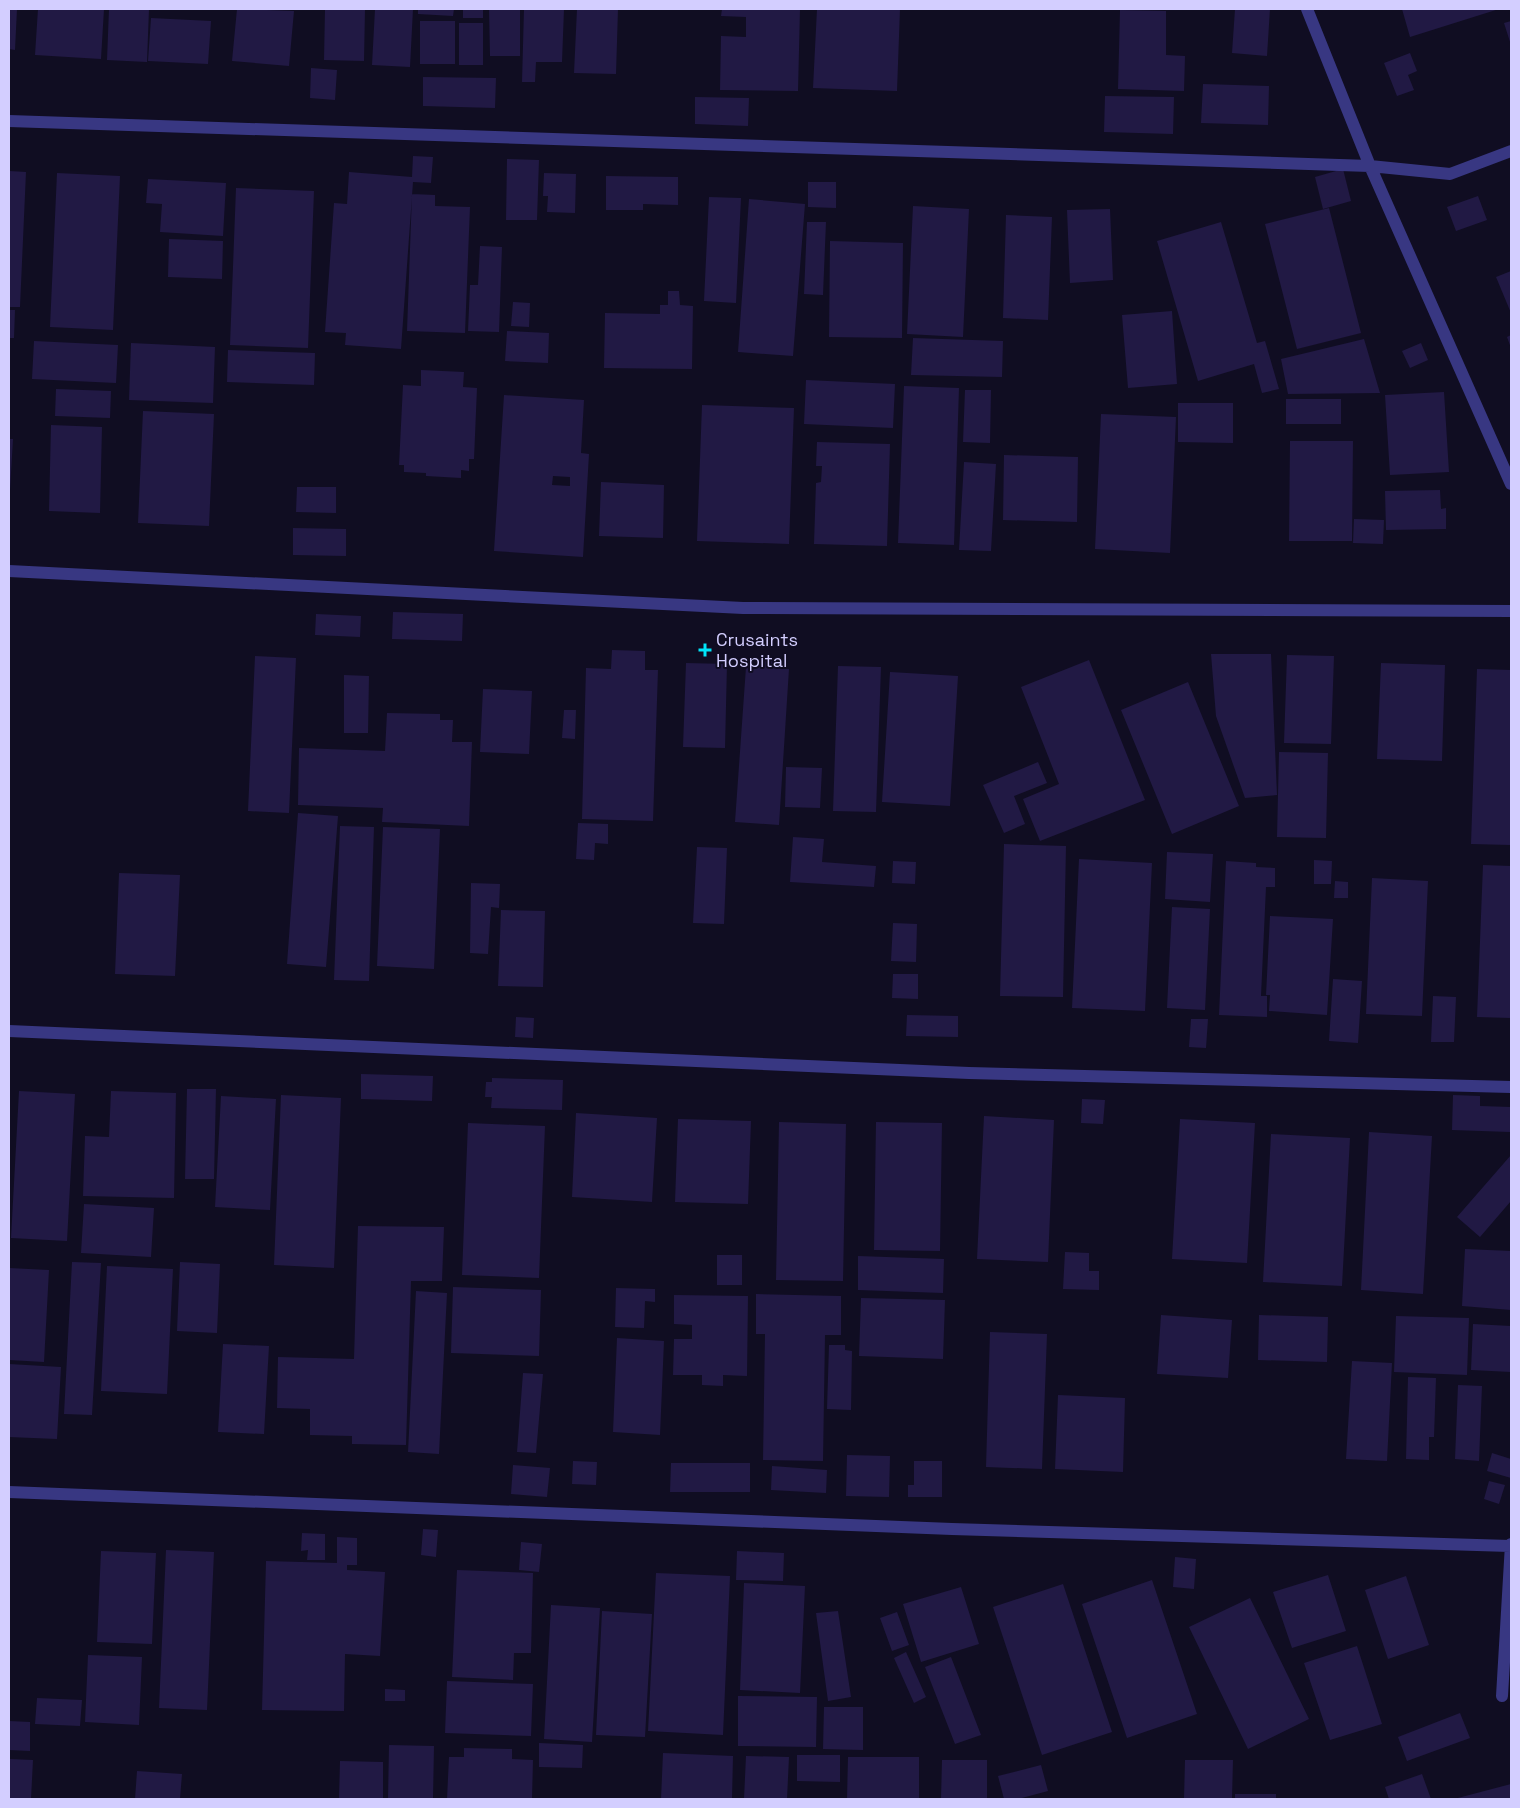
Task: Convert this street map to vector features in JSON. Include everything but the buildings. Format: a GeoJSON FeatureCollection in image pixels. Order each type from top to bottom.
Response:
{"type":"FeatureCollection","features":[{"type":"Feature","properties":{"kind":"street"},"geometry":{"type":"LineString","coordinates":[[1307,9],[1370,166],[1511,484]]}},
{"type":"Feature","properties":{"kind":"street"},"geometry":{"type":"LineString","coordinates":[[9,121],[1370,166],[1450,174],[1511,151]]}},
{"type":"Feature","properties":{"kind":"street"},"geometry":{"type":"LineString","coordinates":[[9,571],[743,608],[1511,611]]}},
{"type":"Feature","properties":{"kind":"street"},"geometry":{"type":"LineString","coordinates":[[9,1031],[969,1073],[1511,1087]]}},
{"type":"Feature","properties":{"kind":"street"},"geometry":{"type":"LineString","coordinates":[[9,1492],[952,1529],[1511,1545],[1502,1696]]}},
{"type":"Feature","properties":{"kind":"place","name":"Crusaints Hospital"},"geometry":{"type":"Point","coordinates":[705,650]}}]}
